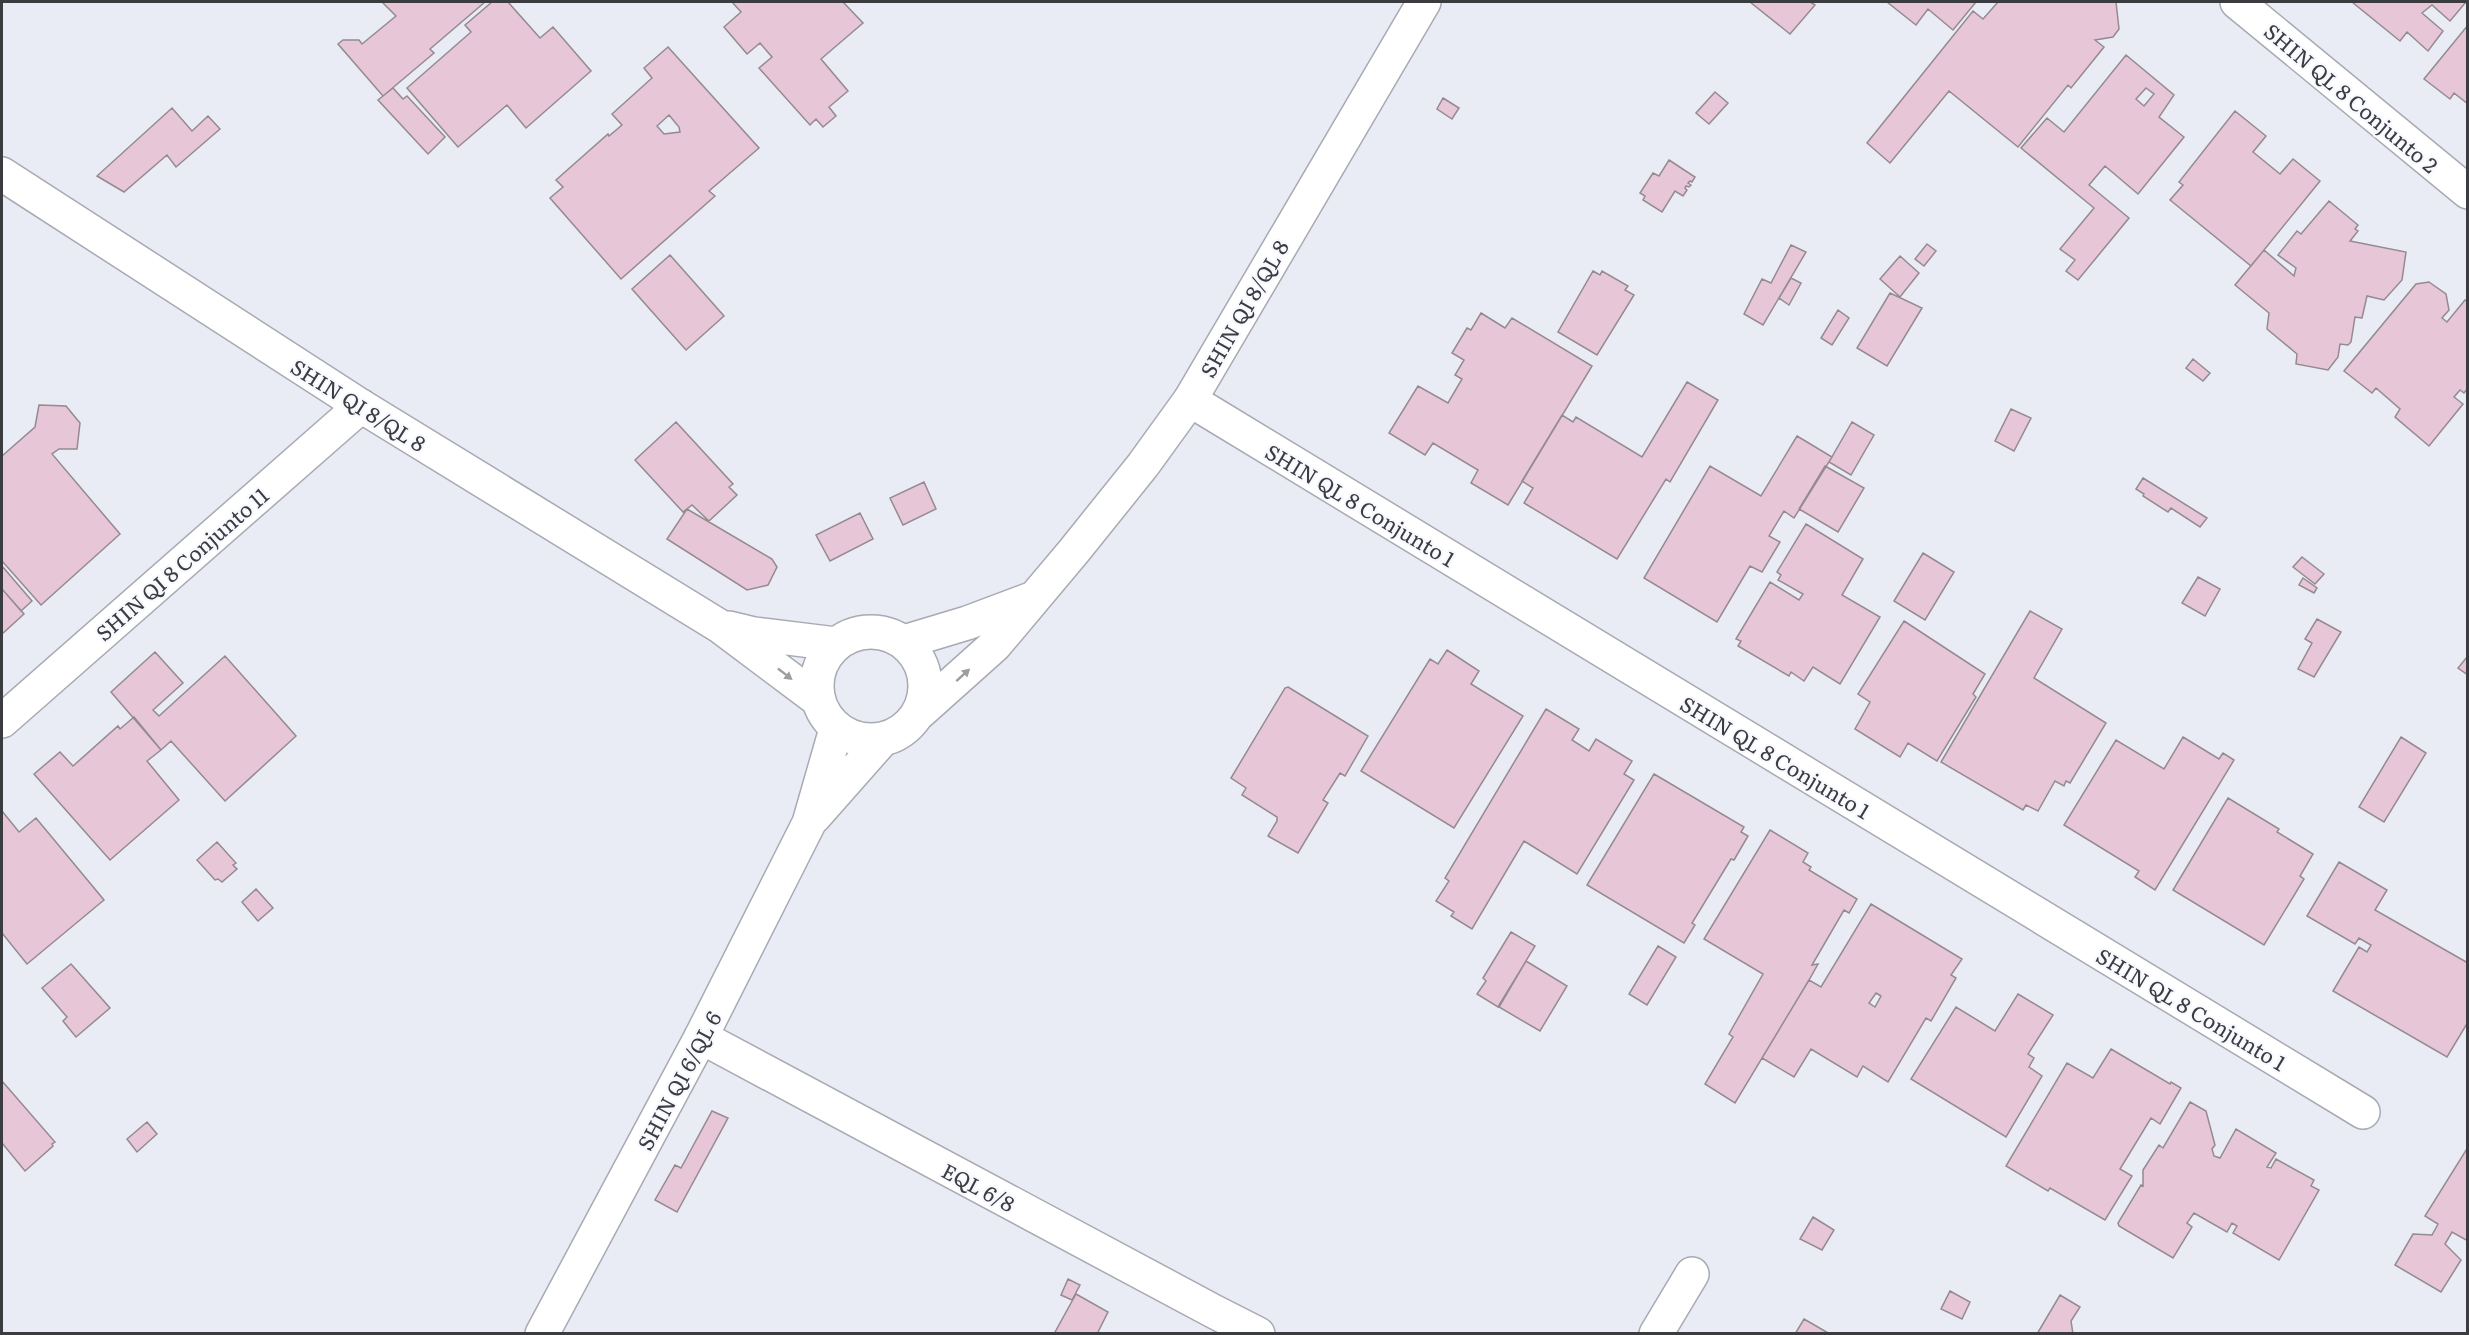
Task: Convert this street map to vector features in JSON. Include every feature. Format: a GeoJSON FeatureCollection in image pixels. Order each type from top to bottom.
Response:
{"type":"FeatureCollection","features":[{"type":"Feature","properties":{"kind":"street","name":"SHIN QI 8/QL 8"},"geometry":{"type":"LineString","coordinates":[[919,713],[995,645],[1143,465],[1190,400],[1424,2]]}},
{"type":"Feature","properties":{"kind":"street","name":"SHIN QL 8 Conjunto 2"},"geometry":{"type":"LineString","coordinates":[[2237,2],[2468,192]]}},
{"type":"Feature","properties":{"kind":"street","name":"SHIN QI 8/QL 8"},"geometry":{"type":"LineString","coordinates":[[2,174],[361,406],[721,627],[817,699]]}},
{"type":"Feature","properties":{"kind":"street","name":"SHIN QL 8 Conjunto 1"},"geometry":{"type":"LineString","coordinates":[[1190,400],[2363,1112]]}},
{"type":"Feature","properties":{"kind":"street","name":"SHIN QI 8 Conjunto 11"},"geometry":{"type":"LineString","coordinates":[[2,721],[361,406]]}},
{"type":"Feature","properties":{"kind":"street","name":"SHIN QI 8/QL 8"},"geometry":{"type":"LineString","coordinates":[[904,642],[967,623],[1035,597]]}},
{"type":"Feature","properties":{"kind":"street","name":"SHIN QI 8/QL 8"},"geometry":{"type":"LineString","coordinates":[[721,627],[754,634],[836,644]]}},
{"type":"Feature","properties":{"kind":"street"},"geometry":{"type":"LineString","coordinates":[[882,632],[904,642],[921,662],[926,688],[919,713],[903,731],[882,740],[857,740],[836,729],[824,716],[817,699],[819,668],[836,644],[858,633],[882,632]]}},
{"type":"Feature","properties":{"kind":"street","name":"SHIN QI 6/QL 6"},"geometry":{"type":"LineString","coordinates":[[542,1334],[701,1037],[809,823],[836,729]]}},
{"type":"Feature","properties":{"kind":"street","name":"SHIN QI 6/QL 6"},"geometry":{"type":"LineString","coordinates":[[809,823],[882,740]]}},
{"type":"Feature","properties":{"kind":"street","name":"EQL 6/8"},"geometry":{"type":"LineString","coordinates":[[701,1037],[1258,1334]]}},
{"type":"Feature","properties":{"kind":"street"},"geometry":{"type":"LineString","coordinates":[[1656,1334],[1692,1274]]}},
{"type":"Feature","properties":{"kind":"building"},"geometry":{"type":"Polygon","coordinates":[[[382,2],[485,2],[430,49],[434,53],[383,96],[338,44],[343,40],[359,40],[362,44],[396,16],[382,2]]]}},
{"type":"Feature","properties":{"kind":"building"},"geometry":{"type":"Polygon","coordinates":[[[492,2],[508,2],[540,38],[553,27],[591,71],[526,128],[507,105],[458,147],[407,88],[471,32],[465,25],[492,2]]]}},
{"type":"Feature","properties":{"kind":"building"},"geometry":{"type":"Polygon","coordinates":[[[732,2],[843,2],[863,23],[821,59],[848,91],[829,107],[836,116],[823,127],[816,119],[810,125],[759,68],[772,57],[760,43],[747,54],[724,27],[741,12],[732,2]]]}},
{"type":"Feature","properties":{"kind":"building"},"geometry":{"type":"Polygon","coordinates":[[[1750,2],[1810,2],[1815,5],[1790,34],[1750,2]]]}},
{"type":"Feature","properties":{"kind":"building"},"geometry":{"type":"Polygon","coordinates":[[[1887,2],[1976,2],[1953,30],[1928,9],[1916,25],[1887,2]]]}},
{"type":"Feature","properties":{"kind":"building"},"geometry":{"type":"Polygon","coordinates":[[[1998,2],[2116,2],[2119,29],[2113,37],[2095,40],[2104,47],[2071,88],[2068,85],[2018,147],[1949,91],[1890,163],[1867,143],[1973,11],[1983,19],[1998,2]]]}},
{"type":"Feature","properties":{"kind":"building"},"geometry":{"type":"Polygon","coordinates":[[[2352,2],[2466,2],[2450,21],[2432,5],[2422,13],[2443,31],[2428,51],[2407,32],[2400,41],[2352,2]]]}},
{"type":"Feature","properties":{"kind":"building"},"geometry":{"type":"Polygon","coordinates":[[[2468,25],[2468,104],[2454,93],[2450,99],[2424,79],[2468,25]]]}},
{"type":"Feature","properties":{"kind":"building"},"geometry":{"type":"Polygon","coordinates":[[[668,47],[759,148],[709,191],[715,196],[621,279],[550,198],[563,187],[556,180],[608,134],[609,136],[622,125],[612,114],[652,78],[644,68],[668,47]],[[669,115],[657,126],[664,134],[680,132],[679,127],[669,115]]]}},
{"type":"Feature","properties":{"kind":"building"},"geometry":{"type":"Polygon","coordinates":[[[2126,55],[2174,95],[2159,117],[2184,137],[2138,194],[2105,166],[2089,185],[2129,218],[2078,280],[2066,271],[2075,260],[2060,249],[2094,208],[2021,148],[2047,118],[2064,132],[2126,55]],[[2146,88],[2136,99],[2144,106],[2154,94],[2146,88]]]}},
{"type":"Feature","properties":{"kind":"building"},"geometry":{"type":"Polygon","coordinates":[[[393,88],[403,99],[407,96],[445,137],[428,154],[378,100],[393,88]]]}},
{"type":"Feature","properties":{"kind":"building"},"geometry":{"type":"Polygon","coordinates":[[[1715,92],[1728,103],[1709,124],[1696,113],[1715,92]]]}},
{"type":"Feature","properties":{"kind":"building"},"geometry":{"type":"Polygon","coordinates":[[[1443,98],[1459,108],[1452,119],[1437,109],[1443,98]]]}},
{"type":"Feature","properties":{"kind":"building"},"geometry":{"type":"Polygon","coordinates":[[[172,108],[192,131],[208,116],[220,129],[176,167],[167,155],[124,192],[97,176],[172,108]]]}},
{"type":"Feature","properties":{"kind":"building"},"geometry":{"type":"Polygon","coordinates":[[[2235,111],[2266,136],[2253,152],[2280,174],[2293,159],[2320,181],[2251,266],[2170,200],[2183,185],[2179,182],[2235,111]]]}},
{"type":"Feature","properties":{"kind":"building"},"geometry":{"type":"Polygon","coordinates":[[[1669,160],[1695,177],[1692,182],[1688,183],[1691,185],[1689,187],[1686,186],[1687,190],[1683,196],[1675,191],[1662,212],[1643,200],[1645,196],[1640,193],[1653,173],[1659,176],[1669,160]]]}},
{"type":"Feature","properties":{"kind":"building"},"geometry":{"type":"Polygon","coordinates":[[[2329,201],[2358,225],[2355,229],[2358,231],[2350,241],[2406,252],[2402,280],[2384,300],[2367,296],[2362,318],[2355,317],[2351,342],[2348,345],[2340,344],[2338,357],[2328,370],[2296,364],[2297,354],[2267,329],[2269,313],[2235,285],[2264,250],[2294,276],[2296,268],[2278,255],[2297,231],[2301,234],[2329,201]]]}},
{"type":"Feature","properties":{"kind":"building"},"geometry":{"type":"Polygon","coordinates":[[[1927,244],[1936,251],[1924,266],[1915,259],[1927,244]]]}},
{"type":"Feature","properties":{"kind":"building"},"geometry":{"type":"Polygon","coordinates":[[[1791,245],[1806,252],[1763,325],[1744,314],[1762,279],[1771,283],[1791,245]]]}},
{"type":"Feature","properties":{"kind":"building"},"geometry":{"type":"Polygon","coordinates":[[[670,255],[724,316],[686,350],[632,289],[670,255]]]}},
{"type":"Feature","properties":{"kind":"building"},"geometry":{"type":"Polygon","coordinates":[[[1900,256],[1919,273],[1900,297],[1880,279],[1900,256]]]}},
{"type":"Feature","properties":{"kind":"building"},"geometry":{"type":"Polygon","coordinates":[[[1593,271],[1600,275],[1602,271],[1628,286],[1625,290],[1634,295],[1597,355],[1558,332],[1593,271]]]}},
{"type":"Feature","properties":{"kind":"building"},"geometry":{"type":"Polygon","coordinates":[[[1791,278],[1801,283],[1789,305],[1779,298],[1791,278]]]}},
{"type":"Feature","properties":{"kind":"building"},"geometry":{"type":"Polygon","coordinates":[[[2429,282],[2446,294],[2449,310],[2442,318],[2447,322],[2465,300],[2468,302],[2468,388],[2464,393],[2460,390],[2454,397],[2463,404],[2429,446],[2395,417],[2400,409],[2376,388],[2372,393],[2344,371],[2416,284],[2429,282]]]}},
{"type":"Feature","properties":{"kind":"building"},"geometry":{"type":"Polygon","coordinates":[[[1890,293],[1922,308],[1887,366],[1857,348],[1890,293]]]}},
{"type":"Feature","properties":{"kind":"building"},"geometry":{"type":"Polygon","coordinates":[[[1838,310],[1849,318],[1832,345],[1821,338],[1838,310]]]}},
{"type":"Feature","properties":{"kind":"building"},"geometry":{"type":"Polygon","coordinates":[[[1481,313],[1505,328],[1512,318],[1592,366],[1508,505],[1471,483],[1478,470],[1433,443],[1425,455],[1389,433],[1418,386],[1448,403],[1462,379],[1455,375],[1464,360],[1452,353],[1467,328],[1471,330],[1481,313]]]}},
{"type":"Feature","properties":{"kind":"building"},"geometry":{"type":"Polygon","coordinates":[[[2193,359],[2210,373],[2203,381],[2186,368],[2193,359]]]}},
{"type":"Feature","properties":{"kind":"building"},"geometry":{"type":"Polygon","coordinates":[[[1687,382],[1718,400],[1670,482],[1666,479],[1617,559],[1524,503],[1533,488],[1522,481],[1562,415],[1573,422],[1576,417],[1642,457],[1687,382]]]}},
{"type":"Feature","properties":{"kind":"building"},"geometry":{"type":"Polygon","coordinates":[[[39,405],[66,406],[80,423],[77,449],[59,449],[52,454],[120,534],[41,605],[2,561],[2,456],[35,427],[39,405]]]}},
{"type":"Feature","properties":{"kind":"building"},"geometry":{"type":"Polygon","coordinates":[[[2011,409],[2031,418],[2014,451],[1995,441],[2011,409]]]}},
{"type":"Feature","properties":{"kind":"building"},"geometry":{"type":"Polygon","coordinates":[[[676,422],[733,484],[729,487],[737,495],[709,521],[692,505],[683,512],[635,460],[676,422]]]}},
{"type":"Feature","properties":{"kind":"building"},"geometry":{"type":"Polygon","coordinates":[[[1852,422],[1874,435],[1851,475],[1829,462],[1852,422]]]}},
{"type":"Feature","properties":{"kind":"building"},"geometry":{"type":"Polygon","coordinates":[[[1797,436],[1832,457],[1794,518],[1784,511],[1769,536],[1780,542],[1762,572],[1750,566],[1717,622],[1644,578],[1710,466],[1761,496],[1797,436]]]}},
{"type":"Feature","properties":{"kind":"building"},"geometry":{"type":"Polygon","coordinates":[[[1825,466],[1864,488],[1838,532],[1799,509],[1825,466]]]}},
{"type":"Feature","properties":{"kind":"building"},"geometry":{"type":"Polygon","coordinates":[[[2143,478],[2207,518],[2200,527],[2171,508],[2168,512],[2136,489],[2143,478]]]}},
{"type":"Feature","properties":{"kind":"building"},"geometry":{"type":"Polygon","coordinates":[[[924,482],[936,509],[903,525],[890,498],[924,482]]]}},
{"type":"Feature","properties":{"kind":"building"},"geometry":{"type":"Polygon","coordinates":[[[687,509],[772,559],[777,567],[768,585],[747,590],[667,539],[687,509]]]}},
{"type":"Feature","properties":{"kind":"building"},"geometry":{"type":"Polygon","coordinates":[[[860,513],[873,539],[830,561],[816,535],[860,513]]]}},
{"type":"Feature","properties":{"kind":"building"},"geometry":{"type":"Polygon","coordinates":[[[1806,524],[1863,559],[1842,595],[1880,617],[1840,684],[1813,667],[1804,681],[1791,672],[1789,676],[1738,646],[1741,641],[1736,639],[1770,582],[1799,600],[1803,594],[1778,580],[1781,575],[1777,572],[1806,524]]]}},
{"type":"Feature","properties":{"kind":"building"},"geometry":{"type":"Polygon","coordinates":[[[1923,553],[1954,572],[1925,620],[1894,601],[1923,553]]]}},
{"type":"Feature","properties":{"kind":"building"},"geometry":{"type":"Polygon","coordinates":[[[2302,557],[2324,574],[2315,584],[2293,567],[2302,557]]]}},
{"type":"Feature","properties":{"kind":"building"},"geometry":{"type":"Polygon","coordinates":[[[2,566],[32,601],[21,611],[2,589],[2,566]]]}},
{"type":"Feature","properties":{"kind":"building"},"geometry":{"type":"Polygon","coordinates":[[[2198,577],[2220,589],[2205,616],[2182,603],[2198,577]]]}},
{"type":"Feature","properties":{"kind":"building"},"geometry":{"type":"Polygon","coordinates":[[[2303,578],[2317,588],[2314,593],[2299,585],[2303,578]]]}},
{"type":"Feature","properties":{"kind":"building"},"geometry":{"type":"Polygon","coordinates":[[[2,589],[24,614],[2,634],[2,589]]]}},
{"type":"Feature","properties":{"kind":"building"},"geometry":{"type":"Polygon","coordinates":[[[2030,611],[2062,629],[2034,678],[2106,723],[2070,783],[2066,781],[2064,786],[2055,781],[2038,811],[2026,805],[2023,810],[1941,762],[2030,611]]]}},
{"type":"Feature","properties":{"kind":"building"},"geometry":{"type":"Polygon","coordinates":[[[2317,619],[2341,632],[2314,677],[2298,669],[2312,643],[2305,639],[2317,619]]]}},
{"type":"Feature","properties":{"kind":"building"},"geometry":{"type":"Polygon","coordinates":[[[1904,621],[1985,674],[1973,694],[1976,697],[1937,761],[1908,743],[1900,757],[1855,729],[1870,702],[1858,694],[1904,621]]]}},
{"type":"Feature","properties":{"kind":"building"},"geometry":{"type":"Polygon","coordinates":[[[1447,650],[1479,671],[1471,684],[1523,716],[1454,828],[1361,771],[1430,659],[1438,664],[1447,650]]]}},
{"type":"Feature","properties":{"kind":"building"},"geometry":{"type":"Polygon","coordinates":[[[155,652],[183,683],[153,710],[159,716],[225,656],[296,736],[225,801],[171,741],[161,750],[111,692],[155,652]]]}},
{"type":"Feature","properties":{"kind":"building"},"geometry":{"type":"Polygon","coordinates":[[[2468,657],[2468,675],[2458,668],[2468,657]]]}},
{"type":"Feature","properties":{"kind":"building"},"geometry":{"type":"Polygon","coordinates":[[[1288,687],[1368,736],[1345,776],[1340,773],[1323,800],[1328,803],[1298,853],[1268,836],[1277,817],[1242,795],[1246,788],[1231,778],[1285,688],[1288,687]]]}},
{"type":"Feature","properties":{"kind":"building"},"geometry":{"type":"Polygon","coordinates":[[[1546,709],[1579,729],[1572,740],[1589,751],[1596,739],[1632,761],[1624,774],[1634,780],[1577,874],[1524,841],[1472,929],[1451,916],[1454,912],[1436,901],[1449,881],[1445,878],[1546,709]]]}},
{"type":"Feature","properties":{"kind":"building"},"geometry":{"type":"Polygon","coordinates":[[[134,717],[161,750],[147,761],[179,800],[110,860],[34,774],[60,752],[73,766],[118,726],[120,729],[134,717]]]}},
{"type":"Feature","properties":{"kind":"building"},"geometry":{"type":"Polygon","coordinates":[[[2183,737],[2219,759],[2223,753],[2234,760],[2155,890],[2135,877],[2139,871],[2064,825],[2116,740],[2164,769],[2183,737]]]}},
{"type":"Feature","properties":{"kind":"building"},"geometry":{"type":"Polygon","coordinates":[[[2401,737],[2426,753],[2384,822],[2359,807],[2401,737]]]}},
{"type":"Feature","properties":{"kind":"building"},"geometry":{"type":"Polygon","coordinates":[[[1654,774],[1744,827],[1741,832],[1748,836],[1734,860],[1731,859],[1692,923],[1695,925],[1684,943],[1587,885],[1654,774]]]}},
{"type":"Feature","properties":{"kind":"building"},"geometry":{"type":"Polygon","coordinates":[[[2228,798],[2279,829],[2277,832],[2313,854],[2300,876],[2304,879],[2264,945],[2173,890],[2228,798]]]}},
{"type":"Feature","properties":{"kind":"building"},"geometry":{"type":"Polygon","coordinates":[[[2,811],[19,832],[36,818],[104,900],[27,964],[2,933],[2,811]]]}},
{"type":"Feature","properties":{"kind":"building"},"geometry":{"type":"Polygon","coordinates":[[[1770,830],[1808,853],[1803,862],[1811,867],[1809,870],[1857,899],[1849,913],[1844,910],[1812,965],[1818,964],[1809,980],[1735,1103],[1705,1084],[1733,1037],[1729,1034],[1763,974],[1704,939],[1770,830]]]}},
{"type":"Feature","properties":{"kind":"building"},"geometry":{"type":"Polygon","coordinates":[[[217,842],[236,863],[233,865],[237,869],[222,882],[215,880],[197,860],[217,842]]]}},
{"type":"Feature","properties":{"kind":"building"},"geometry":{"type":"Polygon","coordinates":[[[2339,862],[2387,890],[2375,910],[2468,963],[2468,1022],[2447,1057],[2333,991],[2359,947],[2367,952],[2371,945],[2359,938],[2355,944],[2307,916],[2339,862]]]}},
{"type":"Feature","properties":{"kind":"building"},"geometry":{"type":"Polygon","coordinates":[[[256,889],[273,908],[258,921],[242,902],[256,889]]]}},
{"type":"Feature","properties":{"kind":"building"},"geometry":{"type":"Polygon","coordinates":[[[1871,904],[1962,959],[1951,975],[1956,978],[1931,1021],[1926,1018],[1888,1082],[1863,1066],[1857,1077],[1811,1049],[1794,1077],[1762,1058],[1809,980],[1821,987],[1871,904]],[[1876,993],[1869,1003],[1875,1007],[1881,996],[1876,993]]]}},
{"type":"Feature","properties":{"kind":"building"},"geometry":{"type":"Polygon","coordinates":[[[1511,932],[1535,946],[1498,1007],[1477,994],[1486,981],[1483,978],[1511,932]]]}},
{"type":"Feature","properties":{"kind":"building"},"geometry":{"type":"Polygon","coordinates":[[[1658,946],[1676,957],[1647,1005],[1629,994],[1658,946]]]}},
{"type":"Feature","properties":{"kind":"building"},"geometry":{"type":"Polygon","coordinates":[[[1526,961],[1567,986],[1540,1031],[1499,1007],[1526,961]]]}},
{"type":"Feature","properties":{"kind":"building"},"geometry":{"type":"Polygon","coordinates":[[[71,964],[110,1008],[76,1037],[63,1021],[67,1017],[42,988],[71,964]]]}},
{"type":"Feature","properties":{"kind":"building"},"geometry":{"type":"Polygon","coordinates":[[[2018,994],[2053,1015],[2028,1054],[2034,1058],[2029,1067],[2042,1076],[2006,1137],[1911,1079],[1956,1007],[1995,1031],[2018,994]]]}},
{"type":"Feature","properties":{"kind":"building"},"geometry":{"type":"Polygon","coordinates":[[[2111,1049],[2170,1084],[2171,1082],[2181,1088],[2160,1124],[2151,1118],[2120,1169],[2132,1176],[2105,1220],[2050,1188],[2048,1191],[2006,1166],[2067,1063],[2093,1078],[2111,1049]]]}},
{"type":"Feature","properties":{"kind":"building"},"geometry":{"type":"Polygon","coordinates":[[[2,1081],[55,1142],[25,1171],[2,1143],[2,1081]]]}},
{"type":"Feature","properties":{"kind":"building"},"geometry":{"type":"Polygon","coordinates":[[[2190,1102],[2206,1111],[2215,1145],[2212,1149],[2214,1156],[2220,1158],[2236,1129],[2276,1153],[2267,1167],[2271,1168],[2276,1159],[2314,1180],[2311,1186],[2319,1190],[2279,1260],[2233,1233],[2237,1226],[2232,1223],[2227,1232],[2194,1213],[2187,1223],[2192,1227],[2173,1258],[2119,1226],[2118,1223],[2141,1185],[2143,1186],[2143,1170],[2159,1145],[2163,1148],[2190,1102]]]}},
{"type":"Feature","properties":{"kind":"building"},"geometry":{"type":"Polygon","coordinates":[[[712,1111],[728,1118],[677,1212],[655,1200],[675,1165],[681,1168],[712,1111]]]}},
{"type":"Feature","properties":{"kind":"building"},"geometry":{"type":"Polygon","coordinates":[[[147,1122],[157,1134],[137,1152],[127,1139],[147,1122]]]}},
{"type":"Feature","properties":{"kind":"building"},"geometry":{"type":"Polygon","coordinates":[[[2468,1147],[2468,1241],[2452,1232],[2445,1244],[2461,1260],[2441,1292],[2395,1265],[2413,1234],[2432,1235],[2438,1224],[2425,1216],[2468,1147]]]}},
{"type":"Feature","properties":{"kind":"building"},"geometry":{"type":"Polygon","coordinates":[[[1813,1217],[1834,1230],[1822,1250],[1800,1239],[1813,1217]]]}},
{"type":"Feature","properties":{"kind":"building"},"geometry":{"type":"Polygon","coordinates":[[[1068,1279],[1080,1285],[1072,1300],[1061,1295],[1068,1279]]]}},
{"type":"Feature","properties":{"kind":"building"},"geometry":{"type":"Polygon","coordinates":[[[1950,1291],[1970,1302],[1962,1319],[1941,1309],[1950,1291]]]}},
{"type":"Feature","properties":{"kind":"building"},"geometry":{"type":"Polygon","coordinates":[[[1076,1294],[1108,1312],[1097,1334],[1054,1334],[1076,1294]]]}},
{"type":"Feature","properties":{"kind":"building"},"geometry":{"type":"Polygon","coordinates":[[[2060,1295],[2080,1307],[2071,1321],[2073,1334],[2037,1334],[2060,1295]]]}},
{"type":"Feature","properties":{"kind":"building"},"geometry":{"type":"Polygon","coordinates":[[[1804,1319],[1830,1334],[1795,1334],[1804,1319]]]}}]}
